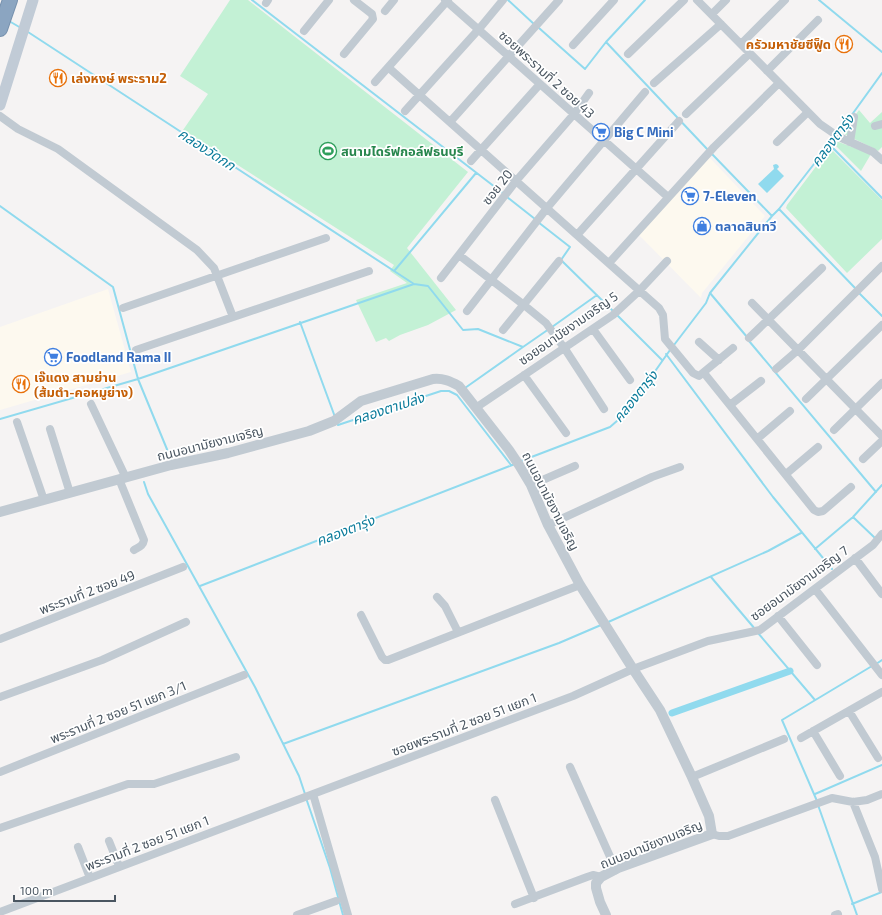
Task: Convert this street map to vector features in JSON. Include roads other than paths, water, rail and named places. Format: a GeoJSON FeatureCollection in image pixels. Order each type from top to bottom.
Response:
{"type":"FeatureCollection","features":[{"type":"Feature","properties":{"kind":"highway"},"geometry":{"type":"LineString","coordinates":[[0,29],[10,0]]}},
{"type":"Feature","properties":{"kind":"main road"},"geometry":{"type":"LineString","coordinates":[[0,105],[33,0]]}},
{"type":"Feature","properties":{"kind":"street"},"geometry":{"type":"LineString","coordinates":[[304,31],[329,0]]}},
{"type":"Feature","properties":{"kind":"street"},"geometry":{"type":"LineString","coordinates":[[344,54],[373,19],[372,14],[354,0]]}},
{"type":"Feature","properties":{"kind":"street"},"geometry":{"type":"LineString","coordinates":[[385,11],[394,0]]}},
{"type":"Feature","properties":{"kind":"street"},"geometry":{"type":"LineString","coordinates":[[375,82],[389,68],[447,0]]}},
{"type":"Feature","properties":{"kind":"street","name":"ซอยพระรามที่ 2 ซอย 43"},"geometry":{"type":"LineString","coordinates":[[447,0],[668,197]]}},
{"type":"Feature","properties":{"kind":"street"},"geometry":{"type":"LineString","coordinates":[[450,122],[559,0]]}},
{"type":"Feature","properties":{"kind":"street"},"geometry":{"type":"LineString","coordinates":[[573,46],[614,0]]}},
{"type":"Feature","properties":{"kind":"street"},"geometry":{"type":"LineString","coordinates":[[628,54],[684,0]]}},
{"type":"Feature","properties":{"kind":"street"},"geometry":{"type":"LineString","coordinates":[[697,0],[820,124],[839,137],[873,152],[882,160]]}},
{"type":"Feature","properties":{"kind":"street"},"geometry":{"type":"LineString","coordinates":[[712,14],[726,0]]}},
{"type":"Feature","properties":{"kind":"street"},"geometry":{"type":"LineString","coordinates":[[741,44],[785,0]]}},
{"type":"Feature","properties":{"kind":"street"},"geometry":{"type":"LineString","coordinates":[[405,111],[479,30],[502,1]]}},
{"type":"Feature","properties":{"kind":"street"},"geometry":{"type":"LineString","coordinates":[[767,71],[818,20]]}},
{"type":"Feature","properties":{"kind":"street"},"geometry":{"type":"LineString","coordinates":[[654,83],[721,24]]}},
{"type":"Feature","properties":{"kind":"street"},"geometry":{"type":"LineString","coordinates":[[686,114],[750,53]]}},
{"type":"Feature","properties":{"kind":"street"},"geometry":{"type":"LineString","coordinates":[[389,68],[660,310],[663,315],[664,336],[667,342],[693,372],[699,376],[733,348]]}},
{"type":"Feature","properties":{"kind":"street"},"geometry":{"type":"LineString","coordinates":[[609,263],[714,147],[779,83]]}},
{"type":"Feature","properties":{"kind":"street"},"geometry":{"type":"LineString","coordinates":[[471,161],[540,84]]}},
{"type":"Feature","properties":{"kind":"street"},"geometry":{"type":"LineString","coordinates":[[467,311],[547,208],[645,92]]}},
{"type":"Feature","properties":{"kind":"street","name":"ซอย 20"},"geometry":{"type":"LineString","coordinates":[[441,278],[516,181],[574,114],[588,94]]}},
{"type":"Feature","properties":{"kind":"street"},"geometry":{"type":"LineString","coordinates":[[776,142],[808,112]]}},
{"type":"Feature","properties":{"kind":"street"},"geometry":{"type":"LineString","coordinates":[[0,116],[18,129],[58,149],[197,250],[214,268],[233,317]]}},
{"type":"Feature","properties":{"kind":"street"},"geometry":{"type":"LineString","coordinates":[[850,142],[854,116]]}},
{"type":"Feature","properties":{"kind":"street"},"geometry":{"type":"LineString","coordinates":[[577,235],[679,121]]}},
{"type":"Feature","properties":{"kind":"street"},"geometry":{"type":"LineString","coordinates":[[123,308],[326,238]]}},
{"type":"Feature","properties":{"kind":"street"},"geometry":{"type":"LineString","coordinates":[[459,255],[546,323],[604,409]]}},
{"type":"Feature","properties":{"kind":"street"},"geometry":{"type":"LineString","coordinates":[[503,330],[559,261]]}},
{"type":"Feature","properties":{"kind":"street","name":"ซอยอนามัยงามเจริญ 5"},"geometry":{"type":"LineString","coordinates":[[477,407],[613,315],[639,291],[667,261]]}},
{"type":"Feature","properties":{"kind":"street"},"geometry":{"type":"LineString","coordinates":[[776,369],[798,350],[882,266]]}},
{"type":"Feature","properties":{"kind":"street"},"geometry":{"type":"LineString","coordinates":[[749,338],[822,268]]}},
{"type":"Feature","properties":{"kind":"street"},"geometry":{"type":"LineString","coordinates":[[136,350],[369,271]]}},
{"type":"Feature","properties":{"kind":"street"},"geometry":{"type":"LineString","coordinates":[[752,303],[882,436]]}},
{"type":"Feature","properties":{"kind":"street"},"geometry":{"type":"LineString","coordinates":[[806,399],[882,325]]}},
{"type":"Feature","properties":{"kind":"street"},"geometry":{"type":"LineString","coordinates":[[593,329],[630,380]]}},
{"type":"Feature","properties":{"kind":"street"},"geometry":{"type":"LineString","coordinates":[[699,342],[719,360]]}},
{"type":"Feature","properties":{"kind":"street"},"geometry":{"type":"LineString","coordinates":[[704,372],[814,510],[818,512],[823,511],[850,487]]}},
{"type":"Feature","properties":{"kind":"street"},"geometry":{"type":"LineString","coordinates":[[524,375],[566,433]]}},
{"type":"Feature","properties":{"kind":"street","name":"ถนนอนามัยงามเจริญ"},"geometry":{"type":"LineString","coordinates":[[0,512],[171,465],[228,453],[309,431],[334,421],[361,401],[433,379],[448,380],[459,386],[477,407],[517,462],[531,485],[548,525],[580,585],[660,710],[709,816],[712,834],[601,877],[596,883],[596,888],[606,915]]}},
{"type":"Feature","properties":{"kind":"street"},"geometry":{"type":"LineString","coordinates":[[730,405],[761,381]]}},
{"type":"Feature","properties":{"kind":"street"},"geometry":{"type":"LineString","coordinates":[[834,430],[882,383]]}},
{"type":"Feature","properties":{"kind":"street"},"geometry":{"type":"LineString","coordinates":[[91,404],[122,479],[144,540],[143,544],[134,550]]}},
{"type":"Feature","properties":{"kind":"street"},"geometry":{"type":"LineString","coordinates":[[757,439],[790,411]]}},
{"type":"Feature","properties":{"kind":"street"},"geometry":{"type":"LineString","coordinates":[[17,422],[44,500]]}},
{"type":"Feature","properties":{"kind":"street"},"geometry":{"type":"LineString","coordinates":[[50,430],[70,493]]}},
{"type":"Feature","properties":{"kind":"street"},"geometry":{"type":"LineString","coordinates":[[863,459],[882,441]]}},
{"type":"Feature","properties":{"kind":"street"},"geometry":{"type":"LineString","coordinates":[[786,474],[818,447]]}},
{"type":"Feature","properties":{"kind":"street"},"geometry":{"type":"LineString","coordinates":[[531,485],[575,466]]}},
{"type":"Feature","properties":{"kind":"street"},"geometry":{"type":"LineString","coordinates":[[548,525],[652,477],[680,467]]}},
{"type":"Feature","properties":{"kind":"street","name":"ซอยอนามัยงามเจริญ 7"},"geometry":{"type":"LineString","coordinates":[[633,669],[708,641],[760,630],[855,558],[877,539]]}},
{"type":"Feature","properties":{"kind":"street"},"geometry":{"type":"LineString","coordinates":[[855,558],[882,594]]}},
{"type":"Feature","properties":{"kind":"street","name":"พระรามที่ 2 ซอย 49"},"geometry":{"type":"LineString","coordinates":[[0,639],[183,567]]}},
{"type":"Feature","properties":{"kind":"street"},"geometry":{"type":"LineString","coordinates":[[361,615],[385,660],[388,660],[580,585]]}},
{"type":"Feature","properties":{"kind":"street"},"geometry":{"type":"LineString","coordinates":[[815,589],[881,673]]}},
{"type":"Feature","properties":{"kind":"street"},"geometry":{"type":"LineString","coordinates":[[437,597],[445,606],[458,632]]}},
{"type":"Feature","properties":{"kind":"street"},"geometry":{"type":"LineString","coordinates":[[778,616],[817,665]]}},
{"type":"Feature","properties":{"kind":"street"},"geometry":{"type":"LineString","coordinates":[[0,697],[102,660],[186,622]]}},
{"type":"Feature","properties":{"kind":"street","name":"ซอยพระรามที่ 2 ซอย 51 แยก 1"},"geometry":{"type":"LineString","coordinates":[[302,798],[573,696],[633,669]]}},
{"type":"Feature","properties":{"kind":"street","name":"พระรามที่ 2 ซอย 51 แยก 3/1"},"geometry":{"type":"LineString","coordinates":[[0,772],[244,675]]}},
{"type":"Feature","properties":{"kind":"street"},"geometry":{"type":"LineString","coordinates":[[801,738],[882,692]]}},
{"type":"Feature","properties":{"kind":"street"},"geometry":{"type":"LineString","coordinates":[[849,711],[878,758]]}},
{"type":"Feature","properties":{"kind":"street"},"geometry":{"type":"LineString","coordinates":[[813,731],[840,776]]}},
{"type":"Feature","properties":{"kind":"street"},"geometry":{"type":"LineString","coordinates":[[692,777],[784,739]]}},
{"type":"Feature","properties":{"kind":"street"},"geometry":{"type":"LineString","coordinates":[[0,828],[128,784],[154,784],[236,757]]}},
{"type":"Feature","properties":{"kind":"street"},"geometry":{"type":"LineString","coordinates":[[570,767],[616,870]]}},
{"type":"Feature","properties":{"kind":"street"},"geometry":{"type":"LineString","coordinates":[[312,794],[348,915]]}},
{"type":"Feature","properties":{"kind":"street"},"geometry":{"type":"LineString","coordinates":[[712,834],[728,836],[832,798],[853,802],[867,800],[882,794]]}},
{"type":"Feature","properties":{"kind":"street","name":"พระรามที่ 2 ซอย 51 แยก 1"},"geometry":{"type":"LineString","coordinates":[[0,912],[302,798]]}},
{"type":"Feature","properties":{"kind":"street"},"geometry":{"type":"LineString","coordinates":[[495,800],[534,898]]}},
{"type":"Feature","properties":{"kind":"street"},"geometry":{"type":"LineString","coordinates":[[853,802],[875,857],[881,885]]}},
{"type":"Feature","properties":{"kind":"street"},"geometry":{"type":"LineString","coordinates":[[109,841],[119,866]]}},
{"type":"Feature","properties":{"kind":"street"},"geometry":{"type":"LineString","coordinates":[[78,847],[90,878]]}},
{"type":"Feature","properties":{"kind":"street"},"geometry":{"type":"LineString","coordinates":[[515,904],[593,875],[601,877]]}},
{"type":"Feature","properties":{"kind":"street"},"geometry":{"type":"LineString","coordinates":[[297,915],[336,901]]}},
{"type":"Feature","properties":{"kind":"water"},"geometry":{"type":"Polygon","coordinates":[[[776,164],[779,167],[777,169],[784,176],[767,193],[758,184],[774,169],[773,165],[776,164]]]}},
{"type":"Feature","properties":{"kind":"waterway"},"geometry":{"type":"LineString","coordinates":[[252,0],[504,194]]}},
{"type":"Feature","properties":{"kind":"waterway"},"geometry":{"type":"LineString","coordinates":[[508,0],[535,25]]}},
{"type":"Feature","properties":{"kind":"waterway"},"geometry":{"type":"LineString","coordinates":[[539,28],[585,69],[606,42],[645,0]]}},
{"type":"Feature","properties":{"kind":"waterway"},"geometry":{"type":"LineString","coordinates":[[819,0],[882,52]]}},
{"type":"Feature","properties":{"kind":"waterway","name":"คลองวัดกก"},"geometry":{"type":"LineString","coordinates":[[9,21],[21,28]]}},
{"type":"Feature","properties":{"kind":"waterway","name":"คลองวัดกก"},"geometry":{"type":"LineString","coordinates":[[28,32],[414,284]]}},
{"type":"Feature","properties":{"kind":"waterway"},"geometry":{"type":"LineString","coordinates":[[606,42],[708,150]]}},
{"type":"Feature","properties":{"kind":"waterway","name":"คลองตารุ่ง"},"geometry":{"type":"LineString","coordinates":[[838,134],[882,73]]}},
{"type":"Feature","properties":{"kind":"waterway","name":"คลองตารุ่ง"},"geometry":{"type":"LineString","coordinates":[[674,345],[706,303],[710,293],[779,209],[835,137]]}},
{"type":"Feature","properties":{"kind":"waterway"},"geometry":{"type":"LineString","coordinates":[[830,145],[882,198]]}},
{"type":"Feature","properties":{"kind":"waterway"},"geometry":{"type":"LineString","coordinates":[[711,153],[772,216]]}},
{"type":"Feature","properties":{"kind":"waterway"},"geometry":{"type":"LineString","coordinates":[[395,270],[476,173]]}},
{"type":"Feature","properties":{"kind":"waterway"},"geometry":{"type":"LineString","coordinates":[[507,197],[535,219]]}},
{"type":"Feature","properties":{"kind":"waterway"},"geometry":{"type":"LineString","coordinates":[[0,206],[113,287],[138,379],[171,459]]}},
{"type":"Feature","properties":{"kind":"waterway"},"geometry":{"type":"LineString","coordinates":[[779,209],[856,289]]}},
{"type":"Feature","properties":{"kind":"waterway"},"geometry":{"type":"LineString","coordinates":[[538,222],[570,247],[561,260],[613,311]]}},
{"type":"Feature","properties":{"kind":"waterway"},"geometry":{"type":"LineString","coordinates":[[0,419],[138,379],[414,284],[428,286],[463,330],[478,329],[523,347],[549,329]]}},
{"type":"Feature","properties":{"kind":"waterway"},"geometry":{"type":"LineString","coordinates":[[710,293],[747,337]]}},
{"type":"Feature","properties":{"kind":"waterway"},"geometry":{"type":"LineString","coordinates":[[859,293],[882,316]]}},
{"type":"Feature","properties":{"kind":"waterway"},"geometry":{"type":"LineString","coordinates":[[552,327],[597,295]]}},
{"type":"Feature","properties":{"kind":"waterway"},"geometry":{"type":"LineString","coordinates":[[616,314],[662,360]]}},
{"type":"Feature","properties":{"kind":"waterway","name":"คลองตาเปล่ง"},"geometry":{"type":"LineString","coordinates":[[300,322],[335,417]]}},
{"type":"Feature","properties":{"kind":"waterway"},"geometry":{"type":"LineString","coordinates":[[749,341],[876,492]]}},
{"type":"Feature","properties":{"kind":"waterway"},"geometry":{"type":"LineString","coordinates":[[465,388],[523,347]]}},
{"type":"Feature","properties":{"kind":"waterway","name":"คลองตารุ่ง"},"geometry":{"type":"LineString","coordinates":[[521,461],[610,427],[625,414],[670,350]]}},
{"type":"Feature","properties":{"kind":"waterway"},"geometry":{"type":"LineString","coordinates":[[666,354],[773,497],[832,569]]}},
{"type":"Feature","properties":{"kind":"waterway","name":"คลองตาเปล่ง"},"geometry":{"type":"LineString","coordinates":[[337,423],[338,425],[441,391],[449,391],[457,395],[511,465]]}},
{"type":"Feature","properties":{"kind":"waterway","name":"คลองตารุ่ง"},"geometry":{"type":"LineString","coordinates":[[200,586],[515,464]]}},
{"type":"Feature","properties":{"kind":"waterway"},"geometry":{"type":"LineString","coordinates":[[144,482],[148,494],[255,687],[299,776],[305,794]]}},
{"type":"Feature","properties":{"kind":"waterway"},"geometry":{"type":"LineString","coordinates":[[815,549],[853,517],[882,485]]}},
{"type":"Feature","properties":{"kind":"waterway"},"geometry":{"type":"LineString","coordinates":[[853,517],[875,538]]}},
{"type":"Feature","properties":{"kind":"waterway"},"geometry":{"type":"LineString","coordinates":[[606,623],[768,551],[801,533]]}},
{"type":"Feature","properties":{"kind":"waterway"},"geometry":{"type":"LineString","coordinates":[[711,577],[755,629]]}},
{"type":"Feature","properties":{"kind":"waterway"},"geometry":{"type":"LineString","coordinates":[[283,744],[559,643],[601,625]]}},
{"type":"Feature","properties":{"kind":"waterway"},"geometry":{"type":"LineString","coordinates":[[758,633],[815,700]]}},
{"type":"Feature","properties":{"kind":"waterway"},"geometry":{"type":"LineString","coordinates":[[876,664],[882,660]]}},
{"type":"Feature","properties":{"kind":"waterway"},"geometry":{"type":"LineString","coordinates":[[817,801],[782,720],[872,666]]}},
{"type":"Feature","properties":{"kind":"waterway"},"geometry":{"type":"LineString","coordinates":[[672,713],[790,671]]}},
{"type":"Feature","properties":{"kind":"waterway"},"geometry":{"type":"LineString","coordinates":[[815,794],[882,765]]}},
{"type":"Feature","properties":{"kind":"waterway"},"geometry":{"type":"LineString","coordinates":[[306,798],[330,868],[343,915]]}},
{"type":"Feature","properties":{"kind":"waterway"},"geometry":{"type":"LineString","coordinates":[[818,805],[857,915]]}},
{"type":"Feature","properties":{"kind":"waterway"},"geometry":{"type":"LineString","coordinates":[[852,904],[882,892]]}},
{"type":"Feature","properties":{"kind":"place","name":"ครัวมหาชัยซีฟู็ด"},"geometry":{"type":"Point","coordinates":[844,44]}},
{"type":"Feature","properties":{"kind":"place","name":"เล่งหงษ์ พระราม2"},"geometry":{"type":"Point","coordinates":[58,78]}},
{"type":"Feature","properties":{"kind":"place","name":"Big C Mini"},"geometry":{"type":"Point","coordinates":[601,132]}},
{"type":"Feature","properties":{"kind":"place","name":"สนามไดร์ฟกอล์ฟธนบุรี"},"geometry":{"type":"Point","coordinates":[328,151]}},
{"type":"Feature","properties":{"kind":"place","name":"7-Eleven"},"geometry":{"type":"Point","coordinates":[690,196]}},
{"type":"Feature","properties":{"kind":"place","name":"ตลาดสินทวี"},"geometry":{"type":"Point","coordinates":[702,226]}},
{"type":"Feature","properties":{"kind":"place","name":"Foodland Rama II"},"geometry":{"type":"Point","coordinates":[53,357]}},
{"type":"Feature","properties":{"kind":"place","name":"เจ๊แดง สามย่าน (ส้มตำ-คอหมูย่าง)"},"geometry":{"type":"Point","coordinates":[21,384]}}]}
